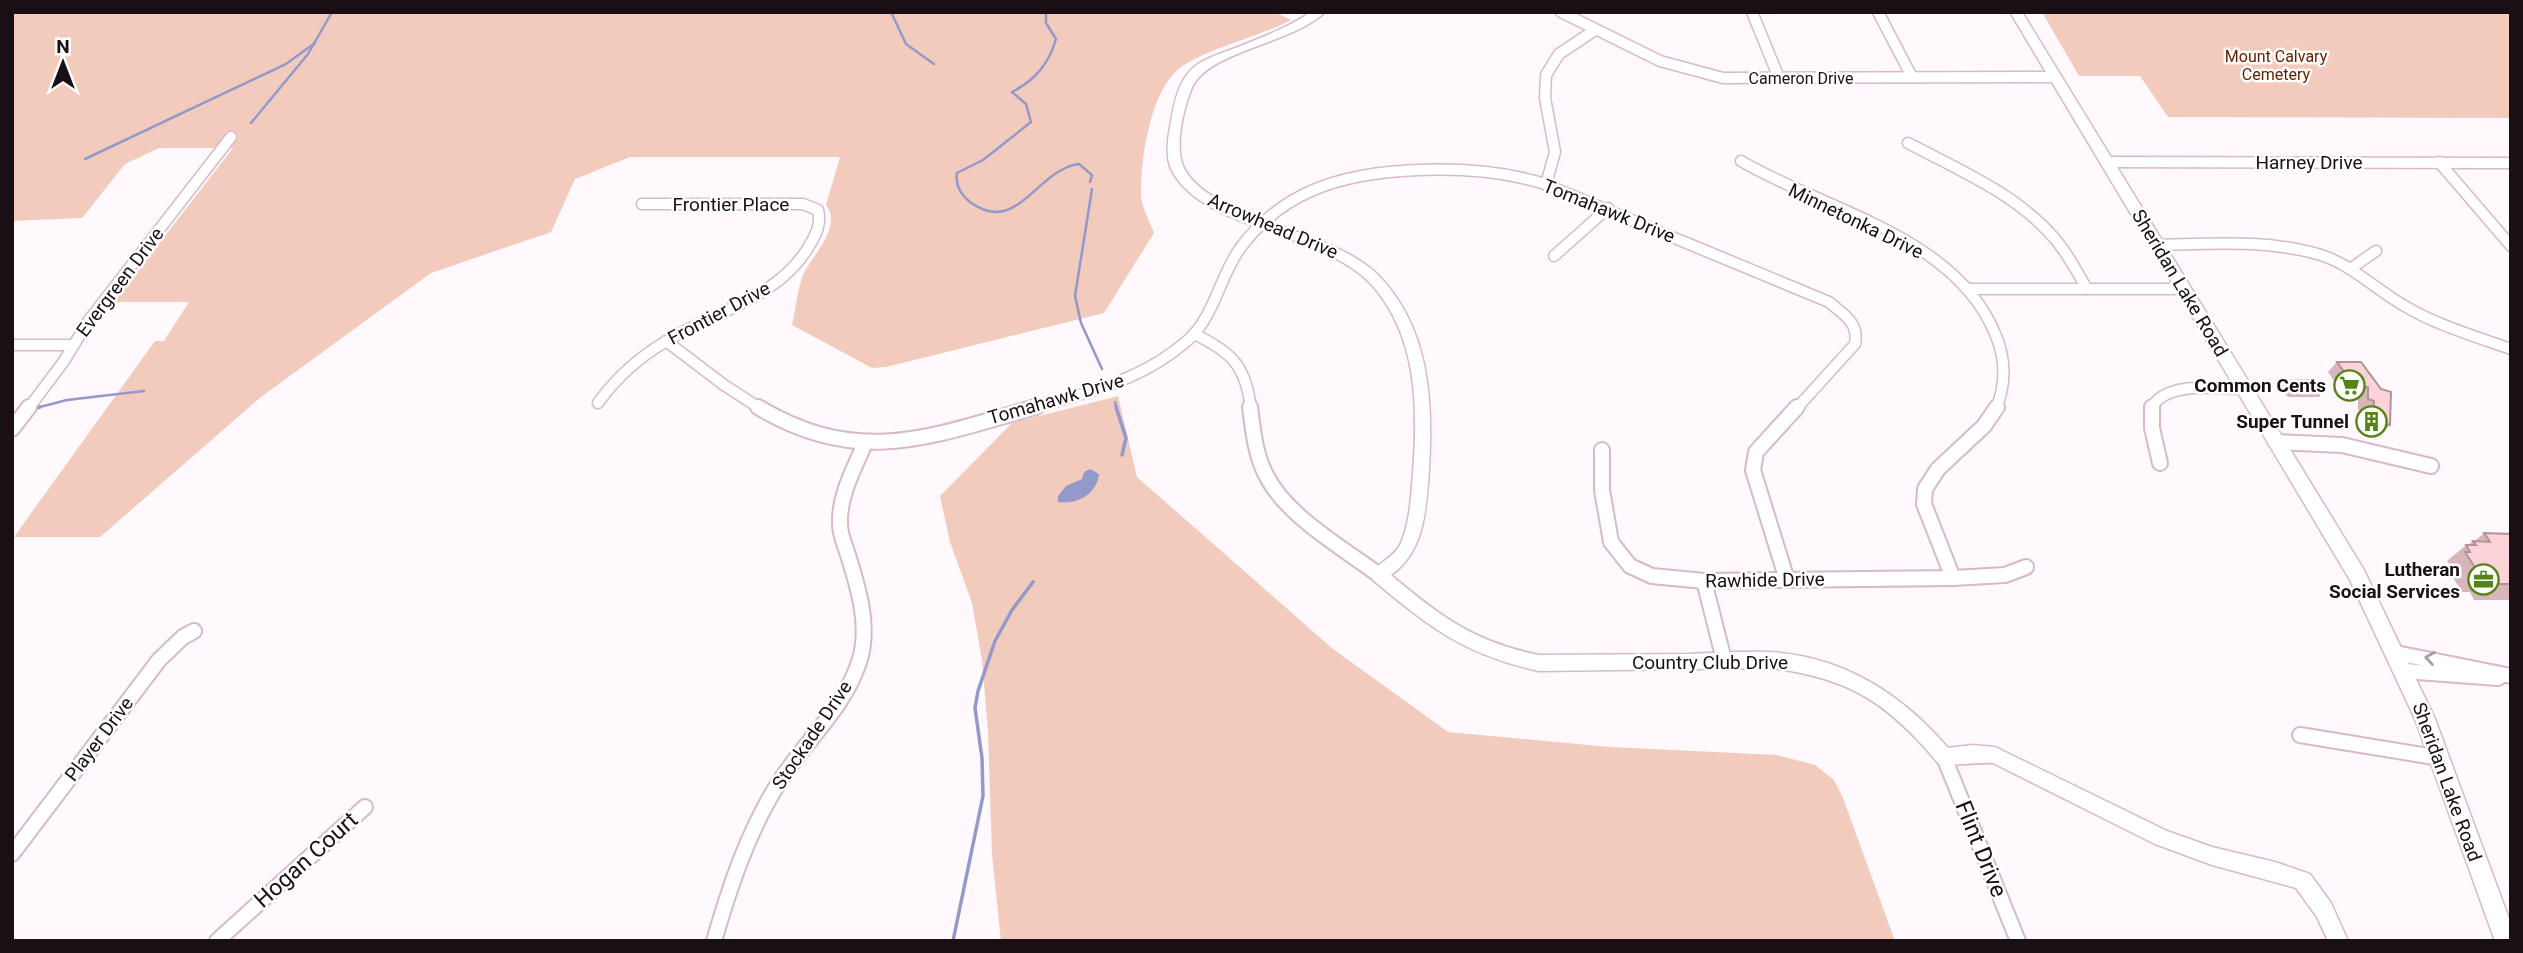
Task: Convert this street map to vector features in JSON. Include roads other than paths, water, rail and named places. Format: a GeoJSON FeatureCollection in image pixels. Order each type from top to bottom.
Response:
{"type":"FeatureCollection","features":[{"type":"Feature","properties":{"kind":"main road","name":"Sheridan Lake Road"},"geometry":{"type":"LineString","coordinates":[[2016,12],[2350,563],[2404,671],[2503,915],[2507,939]]}},
{"type":"Feature","properties":{"kind":"street","name":"Arrowhead Drive"},"geometry":{"type":"LineString","coordinates":[[1319,12],[1290,30],[1202,67],[1189,81],[1182,102],[1174,153],[1182,177],[1212,203],[1328,247],[1358,264],[1374,279],[1404,324],[1420,385],[1424,428],[1413,537],[1402,558],[1379,575]]}},
{"type":"Feature","properties":{"kind":"street","name":"Cameron Drive"},"geometry":{"type":"LineString","coordinates":[[1561,12],[1665,63],[1693,73],[1723,78],[2055,77]]}},
{"type":"Feature","properties":{"kind":"street"},"geometry":{"type":"LineString","coordinates":[[1752,12],[1779,78]]}},
{"type":"Feature","properties":{"kind":"street"},"geometry":{"type":"LineString","coordinates":[[1878,12],[1912,77]]}},
{"type":"Feature","properties":{"kind":"street"},"geometry":{"type":"LineString","coordinates":[[1546,184],[1555,162],[1555,145],[1543,88],[1545,75],[1559,54],[1595,30]]}},
{"type":"Feature","properties":{"kind":"street","name":"Evergreen Drive"},"geometry":{"type":"LineString","coordinates":[[12,429],[64,361],[89,320],[231,137]]}},
{"type":"Feature","properties":{"kind":"street"},"geometry":{"type":"LineString","coordinates":[[1908,143],[1989,187],[2030,215],[2063,248],[2087,289]]}},
{"type":"Feature","properties":{"kind":"street","name":"Minnetonka Drive"},"geometry":{"type":"LineString","coordinates":[[1741,160],[1768,178],[1880,228],[1921,250],[1952,272],[1969,289],[1991,320],[2003,349],[2003,396],[1986,424],[1935,473],[1927,484],[1923,499],[1953,578]]}},
{"type":"Feature","properties":{"kind":"street","name":"Harney Drive"},"geometry":{"type":"LineString","coordinates":[[2107,162],[2511,163]]}},
{"type":"Feature","properties":{"kind":"street"},"geometry":{"type":"LineString","coordinates":[[2440,162],[2511,246]]}},
{"type":"Feature","properties":{"kind":"street","name":"Tomahawk Drive"},"geometry":{"type":"LineString","coordinates":[[666,341],[711,376],[778,417],[831,439],[864,443],[922,437],[1110,386],[1142,373],[1194,334],[1239,249],[1286,204],[1315,190],[1367,176],[1455,173],[1509,176],[1546,184],[1608,208],[1829,302],[1850,320],[1857,332],[1855,344],[1756,452],[1753,470],[1787,580]]}},
{"type":"Feature","properties":{"kind":"street","name":"Frontier Place"},"geometry":{"type":"LineString","coordinates":[[642,204],[799,204],[818,210]]}},
{"type":"Feature","properties":{"kind":"street"},"geometry":{"type":"LineString","coordinates":[[1555,256],[1608,208]]}},
{"type":"Feature","properties":{"kind":"street","name":"Frontier Drive"},"geometry":{"type":"LineString","coordinates":[[598,404],[619,374],[666,341],[762,292],[786,276],[808,251],[820,220],[818,210]]}},
{"type":"Feature","properties":{"kind":"street"},"geometry":{"type":"LineString","coordinates":[[2157,245],[2288,248],[2323,256],[2350,269],[2393,300],[2446,326],[2511,349]]}},
{"type":"Feature","properties":{"kind":"street"},"geometry":{"type":"LineString","coordinates":[[2350,269],[2376,251]]}},
{"type":"Feature","properties":{"kind":"street"},"geometry":{"type":"LineString","coordinates":[[1969,289],[2184,289]]}},
{"type":"Feature","properties":{"kind":"street","name":"Country Club Drive"},"geometry":{"type":"LineString","coordinates":[[1194,334],[1218,342],[1244,370],[1256,450],[1267,477],[1292,507],[1447,631],[1492,653],[1539,663],[1724,660],[1802,663],[1854,680],[1895,705],[1944,757]]}},
{"type":"Feature","properties":{"kind":"street"},"geometry":{"type":"LineString","coordinates":[[12,345],[73,345]]}},
{"type":"Feature","properties":{"kind":"street"},"geometry":{"type":"LineString","coordinates":[[2160,463],[2149,415],[2150,406],[2155,399],[2167,391],[2244,389]]}},
{"type":"Feature","properties":{"kind":"street"},"geometry":{"type":"LineString","coordinates":[[2276,442],[2342,445],[2431,466]]}},
{"type":"Feature","properties":{"kind":"street","name":"Stockade Drive"},"geometry":{"type":"LineString","coordinates":[[714,941],[733,874],[750,831],[779,782],[842,695],[859,660],[864,627],[861,603],[840,528],[843,503],[864,443]]}},
{"type":"Feature","properties":{"kind":"street","name":"Rawhide Drive"},"geometry":{"type":"LineString","coordinates":[[1601,450],[1600,481],[1612,545],[1624,562],[1643,574],[1677,581],[1953,578],[2005,575],[2026,567]]}},
{"type":"Feature","properties":{"kind":"street"},"geometry":{"type":"LineString","coordinates":[[1704,581],[1724,660]]}},
{"type":"Feature","properties":{"kind":"street","name":"Player Drive"},"geometry":{"type":"LineString","coordinates":[[12,854],[159,660],[183,637],[194,631]]}},
{"type":"Feature","properties":{"kind":"street"},"geometry":{"type":"LineString","coordinates":[[2396,653],[2511,676]]}},
{"type":"Feature","properties":{"kind":"street"},"geometry":{"type":"LineString","coordinates":[[2404,671],[2479,678],[2511,676]]}},
{"type":"Feature","properties":{"kind":"street"},"geometry":{"type":"LineString","coordinates":[[2300,735],[2440,758]]}},
{"type":"Feature","properties":{"kind":"street"},"geometry":{"type":"LineString","coordinates":[[1944,757],[1972,753],[1995,755],[2162,838],[2212,856],[2303,881],[2324,910],[2338,941]]}},
{"type":"Feature","properties":{"kind":"street","name":"Flint Drive"},"geometry":{"type":"LineString","coordinates":[[1944,757],[2018,941]]}},
{"type":"Feature","properties":{"kind":"street","name":"Hogan Court"},"geometry":{"type":"LineString","coordinates":[[217,941],[365,807]]}},
{"type":"Feature","properties":{"kind":"water"},"geometry":{"type":"Polygon","coordinates":[[[1090,469],[1099,474],[1090,492],[1079,500],[1058,502],[1058,496],[1066,486],[1082,479],[1084,472],[1090,469]]]}},
{"type":"Feature","properties":{"kind":"waterway"},"geometry":{"type":"LineString","coordinates":[[314,44],[332,12]]}},
{"type":"Feature","properties":{"kind":"waterway"},"geometry":{"type":"LineString","coordinates":[[891,12],[906,44],[934,64]]}},
{"type":"Feature","properties":{"kind":"waterway"},"geometry":{"type":"LineString","coordinates":[[1046,12],[1046,23],[1056,39],[1053,48],[1040,70],[1012,92],[1026,104],[1031,122],[983,160],[957,173],[959,189],[970,202],[986,211],[1001,212],[1014,207],[1064,169],[1079,164],[1092,175],[1090,182]]}},
{"type":"Feature","properties":{"kind":"waterway"},"geometry":{"type":"LineString","coordinates":[[85,159],[286,64],[314,44]]}},
{"type":"Feature","properties":{"kind":"waterway"},"geometry":{"type":"LineString","coordinates":[[251,123],[314,44]]}},
{"type":"Feature","properties":{"kind":"waterway"},"geometry":{"type":"LineString","coordinates":[[1092,189],[1075,296],[1081,323],[1102,369]]}},
{"type":"Feature","properties":{"kind":"waterway"},"geometry":{"type":"LineString","coordinates":[[40,407],[36,408],[67,400],[144,391]]}},
{"type":"Feature","properties":{"kind":"waterway"},"geometry":{"type":"LineString","coordinates":[[1115,402],[1117,409]]}},
{"type":"Feature","properties":{"kind":"waterway"},"geometry":{"type":"LineString","coordinates":[[1116,407],[1126,438],[1122,455]]}},
{"type":"Feature","properties":{"kind":"waterway"},"geometry":{"type":"LineString","coordinates":[[953,941],[983,796],[982,758],[975,708],[978,691],[995,641],[1012,610],[1033,582]]}},
{"type":"Feature","properties":{"kind":"place","name":"Common Cents"},"geometry":{"type":"Point","coordinates":[2349,385]}},
{"type":"Feature","properties":{"kind":"place","name":"Super Tunnel"},"geometry":{"type":"Point","coordinates":[2372,421]}},
{"type":"Feature","properties":{"kind":"place","name":"Lutheran Social Services"},"geometry":{"type":"Point","coordinates":[2483,580]}},
{"type":"Feature","properties":{"kind":"park label","name":"Mount Calvary Cemetery"},"geometry":{"type":"Point","coordinates":[2276,65]}}]}
